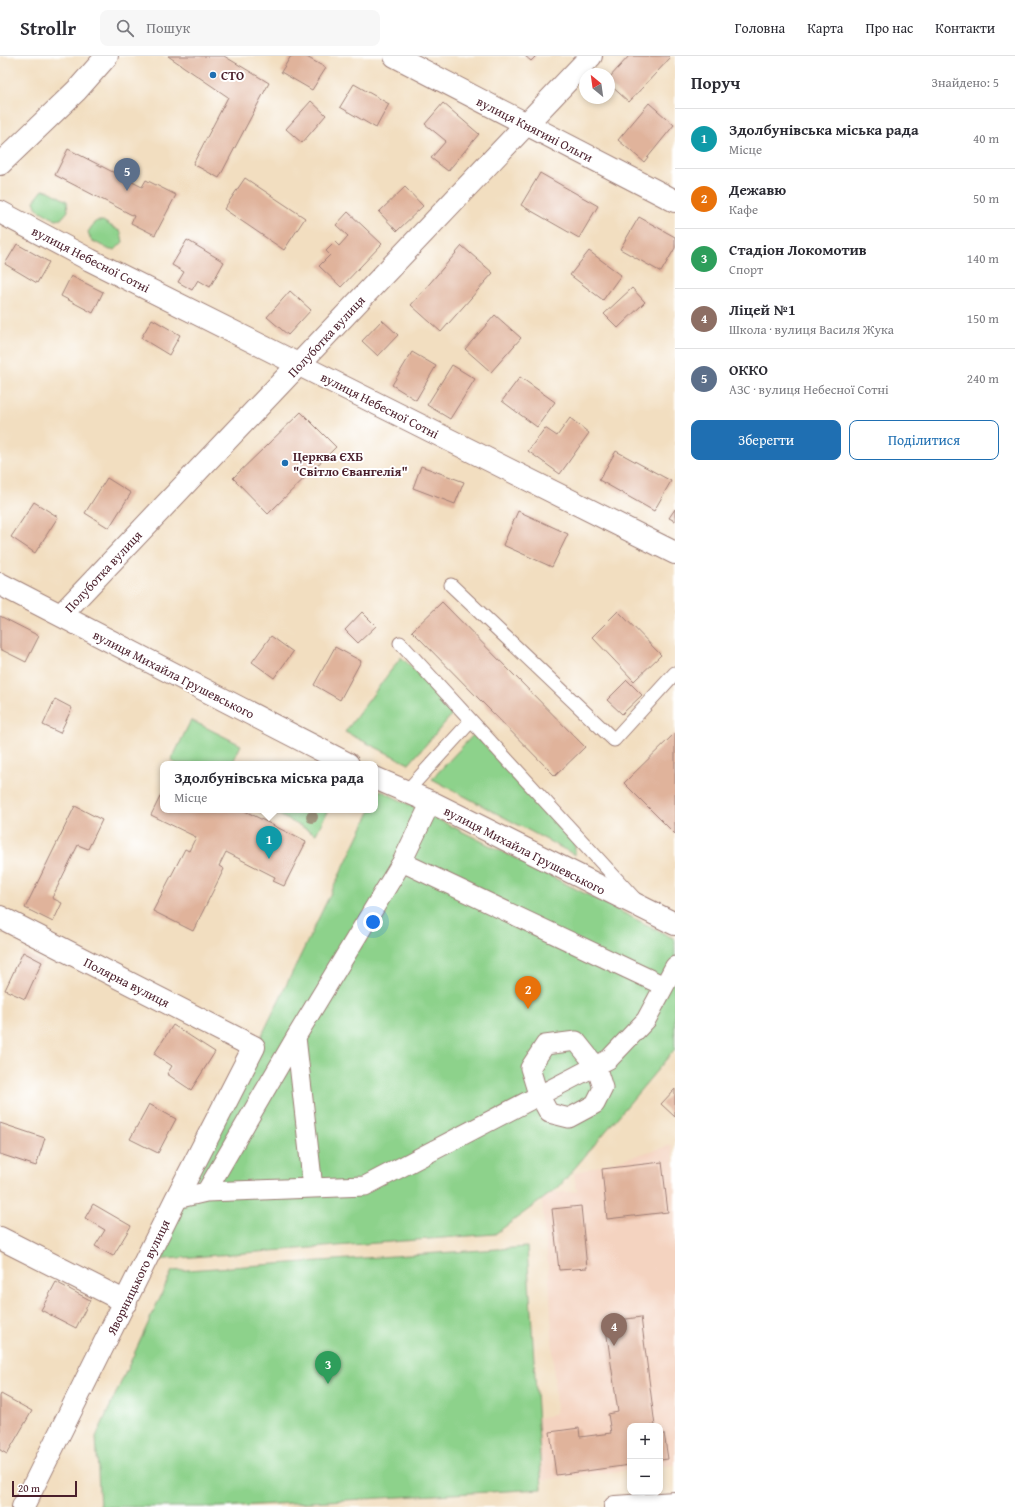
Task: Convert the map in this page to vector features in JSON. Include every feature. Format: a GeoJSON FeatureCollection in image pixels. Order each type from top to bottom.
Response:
{"type":"FeatureCollection","features":[{"type":"Feature","properties":{"kind":"street"},"geometry":{"type":"LineString","coordinates":[[0,164],[77,90],[107,56]]}},
{"type":"Feature","properties":{"kind":"street","name":"вулиця Княгині Ольги"},"geometry":{"type":"LineString","coordinates":[[395,56],[675,201]]}},
{"type":"Feature","properties":{"kind":"street","name":"Полуботка вулиця"},"geometry":{"type":"LineString","coordinates":[[62,615],[591,56]]}},
{"type":"Feature","properties":{"kind":"street","name":"вулиця Небесної Сотні"},"geometry":{"type":"LineString","coordinates":[[0,212],[90,260],[675,553]]}},
{"type":"Feature","properties":{"kind":"street","name":"вулиця Михайла Грушевського"},"geometry":{"type":"LineString","coordinates":[[0,584],[342,761]]}},
{"type":"Feature","properties":{"kind":"street","name":"вулиця Михайла Грушевського"},"geometry":{"type":"LineString","coordinates":[[378,779],[431,802],[646,911],[675,924]]}},
{"type":"Feature","properties":{"kind":"street"},"geometry":{"type":"LineString","coordinates":[[206,1192],[296,1037],[402,862],[431,802]]}},
{"type":"Feature","properties":{"kind":"street"},"geometry":{"type":"LineString","coordinates":[[402,862],[664,986]]}},
{"type":"Feature","properties":{"kind":"street","name":"Полярна вулиця"},"geometry":{"type":"LineString","coordinates":[[0,917],[254,1047]]}},
{"type":"Feature","properties":{"kind":"street"},"geometry":{"type":"LineString","coordinates":[[176,1199],[206,1192],[365,1186],[609,1059],[646,1020],[675,966]]}},
{"type":"Feature","properties":{"kind":"street"},"geometry":{"type":"LineString","coordinates":[[296,1037],[313,1188]]}},
{"type":"Feature","properties":{"kind":"street"},"geometry":{"type":"LineString","coordinates":[[576,1041],[596,1066],[603,1088],[595,1104],[569,1118],[549,1113],[540,1096],[530,1068],[545,1045],[576,1041]]}},
{"type":"Feature","properties":{"kind":"street","name":"Яворницького вулиця"},"geometry":{"type":"LineString","coordinates":[[23,1507],[176,1199],[254,1047]]}},
{"type":"Feature","properties":{"kind":"street"},"geometry":{"type":"LineString","coordinates":[[0,1238],[126,1302]]}},
{"type":"Feature","properties":{"kind":"street"},"geometry":{"type":"LineString","coordinates":[[615,1507],[675,1503]]}},
{"type":"Feature","properties":{"kind":"lane"},"geometry":{"type":"LineString","coordinates":[[451,585],[614,740],[675,673]]}},
{"type":"Feature","properties":{"kind":"lane"},"geometry":{"type":"LineString","coordinates":[[400,643],[646,911]]}},
{"type":"Feature","properties":{"kind":"lane"},"geometry":{"type":"LineString","coordinates":[[406,792],[471,721]]}},
{"type":"Feature","properties":{"kind":"shaded area"},"geometry":{"type":"Polygon","coordinates":[[[672,1145],[675,1170],[675,1465],[663,1466],[663,1423],[627,1423],[627,1470],[539,1480],[534,1419],[556,1414],[549,1277],[541,1194],[577,1191],[574,1173],[672,1145]]]}},
{"type":"Feature","properties":{"kind":"green space"},"geometry":{"type":"Polygon","coordinates":[[[43,190],[49,191],[67,201],[68,211],[61,219],[56,220],[37,209],[34,201],[43,190]]]}},
{"type":"Feature","properties":{"kind":"green space"},"geometry":{"type":"Polygon","coordinates":[[[97,221],[103,221],[121,232],[123,242],[115,250],[110,250],[91,240],[88,232],[97,221]]]}},
{"type":"Feature","properties":{"kind":"green space"},"geometry":{"type":"Polygon","coordinates":[[[401,657],[456,710],[409,764],[345,732],[401,657]]]}},
{"type":"Feature","properties":{"kind":"green space"},"geometry":{"type":"Polygon","coordinates":[[[191,720],[241,745],[233,761],[171,761],[191,720]]]}},
{"type":"Feature","properties":{"kind":"green space"},"geometry":{"type":"Polygon","coordinates":[[[474,734],[575,842],[575,855],[432,779],[474,734]]]}},
{"type":"Feature","properties":{"kind":"green space"},"geometry":{"type":"Polygon","coordinates":[[[380,790],[675,939],[675,1049],[558,1188],[495,1234],[153,1260],[370,813],[378,813],[378,794],[380,790]]]}},
{"type":"Feature","properties":{"kind":"green space"},"geometry":{"type":"Polygon","coordinates":[[[275,813],[326,813],[316,834],[275,813]]]}},
{"type":"Feature","properties":{"kind":"green space"},"geometry":{"type":"Polygon","coordinates":[[[527,1247],[542,1489],[221,1507],[100,1507],[96,1437],[172,1271],[527,1247]]]}},
{"type":"Feature","properties":{"kind":"building"},"geometry":{"type":"Polygon","coordinates":[[[168,56],[224,56],[269,83],[219,178],[193,164],[228,97],[168,56]]]}},
{"type":"Feature","properties":{"kind":"building"},"geometry":{"type":"Polygon","coordinates":[[[291,56],[305,56],[326,68],[312,90],[281,72],[291,56]]]}},
{"type":"Feature","properties":{"kind":"building"},"geometry":{"type":"Polygon","coordinates":[[[525,56],[536,56],[531,61],[525,56]]]}},
{"type":"Feature","properties":{"kind":"building"},"geometry":{"type":"Polygon","coordinates":[[[629,56],[668,56],[670,58],[629,102],[615,89],[615,71],[629,56]]]}},
{"type":"Feature","properties":{"kind":"building"},"geometry":{"type":"Polygon","coordinates":[[[354,84],[389,104],[376,128],[340,107],[354,84]]]}},
{"type":"Feature","properties":{"kind":"building"},"geometry":{"type":"Polygon","coordinates":[[[311,101],[326,115],[302,143],[286,129],[311,101]]]}},
{"type":"Feature","properties":{"kind":"building"},"geometry":{"type":"Polygon","coordinates":[[[443,103],[479,134],[448,171],[431,158],[446,141],[425,124],[443,103]]]}},
{"type":"Feature","properties":{"kind":"building"},"geometry":{"type":"Polygon","coordinates":[[[649,103],[674,125],[644,162],[618,140],[649,103]]]}},
{"type":"Feature","properties":{"kind":"building"},"geometry":{"type":"Polygon","coordinates":[[[68,149],[142,187],[146,180],[176,195],[155,235],[131,223],[134,216],[55,175],[68,149]]]}},
{"type":"Feature","properties":{"kind":"building"},"geometry":{"type":"Polygon","coordinates":[[[540,173],[598,206],[579,238],[521,205],[540,173]]]}},
{"type":"Feature","properties":{"kind":"building"},"geometry":{"type":"Polygon","coordinates":[[[245,178],[305,218],[284,250],[224,209],[245,178]]]}},
{"type":"Feature","properties":{"kind":"building"},"geometry":{"type":"Polygon","coordinates":[[[405,187],[423,206],[397,231],[379,212],[405,187]]]}},
{"type":"Feature","properties":{"kind":"building"},"geometry":{"type":"Polygon","coordinates":[[[348,212],[382,244],[341,287],[319,266],[330,255],[326,251],[335,242],[339,246],[348,236],[336,225],[348,212]]]}},
{"type":"Feature","properties":{"kind":"building"},"geometry":{"type":"Polygon","coordinates":[[[639,217],[675,237],[675,248],[661,272],[620,249],[639,217]]]}},
{"type":"Feature","properties":{"kind":"building"},"geometry":{"type":"Polygon","coordinates":[[[187,240],[224,262],[210,287],[198,280],[192,290],[178,282],[184,272],[172,265],[187,240]]]}},
{"type":"Feature","properties":{"kind":"building"},"geometry":{"type":"Polygon","coordinates":[[[17,244],[49,262],[37,283],[5,264],[17,244]]]}},
{"type":"Feature","properties":{"kind":"building"},"geometry":{"type":"Polygon","coordinates":[[[462,246],[493,273],[441,332],[411,305],[462,246]]]}},
{"type":"Feature","properties":{"kind":"building"},"geometry":{"type":"Polygon","coordinates":[[[589,251],[621,275],[603,300],[570,275],[589,251]]]}},
{"type":"Feature","properties":{"kind":"building"},"geometry":{"type":"Polygon","coordinates":[[[71,276],[103,292],[93,313],[61,296],[71,276]]]}},
{"type":"Feature","properties":{"kind":"building"},"geometry":{"type":"Polygon","coordinates":[[[632,288],[645,302],[618,328],[604,314],[632,288]]]}},
{"type":"Feature","properties":{"kind":"building"},"geometry":{"type":"Polygon","coordinates":[[[290,291],[311,310],[288,335],[267,317],[290,291]]]}},
{"type":"Feature","properties":{"kind":"building"},"geometry":{"type":"Polygon","coordinates":[[[495,315],[521,338],[491,372],[465,349],[495,315]]]}},
{"type":"Feature","properties":{"kind":"building"},"geometry":{"type":"Polygon","coordinates":[[[152,319],[180,335],[169,355],[141,338],[152,319]]]}},
{"type":"Feature","properties":{"kind":"building"},"geometry":{"type":"Polygon","coordinates":[[[382,320],[398,335],[378,356],[362,341],[382,320]]]}},
{"type":"Feature","properties":{"kind":"building"},"geometry":{"type":"Polygon","coordinates":[[[412,352],[436,366],[416,400],[392,385],[412,352]]]}},
{"type":"Feature","properties":{"kind":"building"},"geometry":{"type":"Polygon","coordinates":[[[452,365],[475,379],[450,419],[427,405],[452,365]]]}},
{"type":"Feature","properties":{"kind":"building"},"geometry":{"type":"Polygon","coordinates":[[[520,377],[555,402],[537,427],[502,401],[520,377]]]}},
{"type":"Feature","properties":{"kind":"building","name":"Церква ЄХБ \"Світло Євангелія\""},"geometry":{"type":"Polygon","coordinates":[[[301,412],[336,447],[268,514],[233,478],[301,412]]]}},
{"type":"Feature","properties":{"kind":"building"},"geometry":{"type":"Polygon","coordinates":[[[570,418],[589,433],[560,474],[528,451],[545,428],[557,436],[570,418]]]}},
{"type":"Feature","properties":{"kind":"building"},"geometry":{"type":"Polygon","coordinates":[[[616,451],[671,481],[654,511],[599,480],[616,451]]]}},
{"type":"Feature","properties":{"kind":"building"},"geometry":{"type":"Polygon","coordinates":[[[421,466],[464,482],[455,504],[413,488],[421,466]]]}},
{"type":"Feature","properties":{"kind":"building"},"geometry":{"type":"Polygon","coordinates":[[[107,478],[131,493],[109,528],[85,513],[107,478]]]}},
{"type":"Feature","properties":{"kind":"building"},"geometry":{"type":"Polygon","coordinates":[[[34,502],[58,517],[35,553],[11,537],[34,502]]]}},
{"type":"Feature","properties":{"kind":"building"},"geometry":{"type":"Polygon","coordinates":[[[675,509],[675,521],[669,518],[675,509]]]}},
{"type":"Feature","properties":{"kind":"building"},"geometry":{"type":"Polygon","coordinates":[[[518,511],[568,534],[552,567],[503,545],[518,511]]]}},
{"type":"Feature","properties":{"kind":"building"},"geometry":{"type":"Polygon","coordinates":[[[442,602],[585,747],[555,776],[412,631],[442,602]]]}},
{"type":"Feature","properties":{"kind":"building"},"geometry":{"type":"Polygon","coordinates":[[[618,611],[661,655],[634,681],[592,637],[618,611]]]}},
{"type":"Feature","properties":{"kind":"building"},"geometry":{"type":"Polygon","coordinates":[[[362,612],[376,626],[358,643],[345,630],[362,612]]]}},
{"type":"Feature","properties":{"kind":"building"},"geometry":{"type":"Polygon","coordinates":[[[0,616],[39,636],[26,662],[0,649],[0,616]]]}},
{"type":"Feature","properties":{"kind":"building"},"geometry":{"type":"Polygon","coordinates":[[[271,636],[293,652],[274,678],[252,662],[271,636]]]}},
{"type":"Feature","properties":{"kind":"building"},"geometry":{"type":"Polygon","coordinates":[[[335,647],[361,661],[340,700],[314,685],[335,647]]]}},
{"type":"Feature","properties":{"kind":"building"},"geometry":{"type":"Polygon","coordinates":[[[627,680],[642,695],[622,714],[607,700],[627,680]]]}},
{"type":"Feature","properties":{"kind":"building"},"geometry":{"type":"Polygon","coordinates":[[[55,699],[72,708],[60,733],[43,725],[55,699]]]}},
{"type":"Feature","properties":{"kind":"building"},"geometry":{"type":"Polygon","coordinates":[[[675,733],[675,834],[624,783],[675,733]]]}},
{"type":"Feature","properties":{"kind":"building"},"geometry":{"type":"Polygon","coordinates":[[[160,797],[160,813],[249,813],[306,842],[284,886],[273,881],[275,877],[226,852],[219,866],[224,869],[193,931],[153,911],[185,849],[189,851],[196,837],[151,815],[160,797]]]}},
{"type":"Feature","properties":{"kind":"building"},"geometry":{"type":"Polygon","coordinates":[[[75,806],[102,820],[88,849],[78,845],[52,898],[62,903],[53,922],[25,908],[75,806]]]}},
{"type":"Feature","properties":{"kind":"building"},"geometry":{"type":"Polygon","coordinates":[[[23,952],[42,962],[25,999],[5,990],[23,952]]]}},
{"type":"Feature","properties":{"kind":"building"},"geometry":{"type":"Polygon","coordinates":[[[173,1025],[215,1052],[191,1090],[167,1074],[172,1066],[154,1054],[173,1025]]]}},
{"type":"Feature","properties":{"kind":"building"},"geometry":{"type":"Polygon","coordinates":[[[675,1089],[675,1117],[661,1104],[675,1089]]]}},
{"type":"Feature","properties":{"kind":"building"},"geometry":{"type":"Polygon","coordinates":[[[149,1104],[176,1119],[158,1153],[130,1139],[149,1104]]]}},
{"type":"Feature","properties":{"kind":"building"},"geometry":{"type":"Polygon","coordinates":[[[0,1123],[45,1138],[36,1166],[0,1154],[0,1123]]]}},
{"type":"Feature","properties":{"kind":"building"},"geometry":{"type":"Polygon","coordinates":[[[662,1162],[668,1212],[607,1219],[602,1169],[662,1162]]]}},
{"type":"Feature","properties":{"kind":"building"},"geometry":{"type":"Polygon","coordinates":[[[93,1204],[131,1226],[113,1256],[95,1246],[105,1230],[85,1218],[93,1204]]]}},
{"type":"Feature","properties":{"kind":"building"},"geometry":{"type":"Polygon","coordinates":[[[581,1206],[587,1268],[559,1270],[552,1209],[581,1206]]]}},
{"type":"Feature","properties":{"kind":"building"},"geometry":{"type":"Polygon","coordinates":[[[56,1282],[90,1300],[76,1328],[41,1310],[56,1282]]]}},
{"type":"Feature","properties":{"kind":"building"},"geometry":{"type":"Polygon","coordinates":[[[641,1317],[655,1423],[627,1423],[627,1465],[556,1475],[550,1432],[579,1428],[580,1437],[611,1433],[608,1414],[618,1412],[605,1322],[641,1317]]]}},
{"type":"Feature","properties":{"kind":"building"},"geometry":{"type":"Polygon","coordinates":[[[1,1394],[32,1411],[7,1454],[0,1450],[1,1394]]]}},
{"type":"Feature","properties":{"kind":"building"},"geometry":{"type":"Polygon","coordinates":[[[663,1433],[668,1459],[663,1460],[663,1459],[663,1433]]]}},
{"type":"Feature","properties":{"kind":"place","name":"СТО"},"geometry":{"type":"Point","coordinates":[213,75]}},
{"type":"Feature","properties":{"kind":"place","name":"ОККО"},"geometry":{"type":"Point","coordinates":[127,191]}},
{"type":"Feature","properties":{"kind":"place","name":"Церква ЄХБ \"Світло Євангелія\""},"geometry":{"type":"Point","coordinates":[285,463]}},
{"type":"Feature","properties":{"kind":"place","name":"Здолбунівська міська рада"},"geometry":{"type":"Point","coordinates":[269,859]}},
{"type":"Feature","properties":{"kind":"place","name":"Дежавю"},"geometry":{"type":"Point","coordinates":[528,1009]}},
{"type":"Feature","properties":{"kind":"place","name":"Ліцей №1"},"geometry":{"type":"Point","coordinates":[614,1346]}},
{"type":"Feature","properties":{"kind":"place","name":"Стадіон Локомотив"},"geometry":{"type":"Point","coordinates":[328,1384]}}]}
